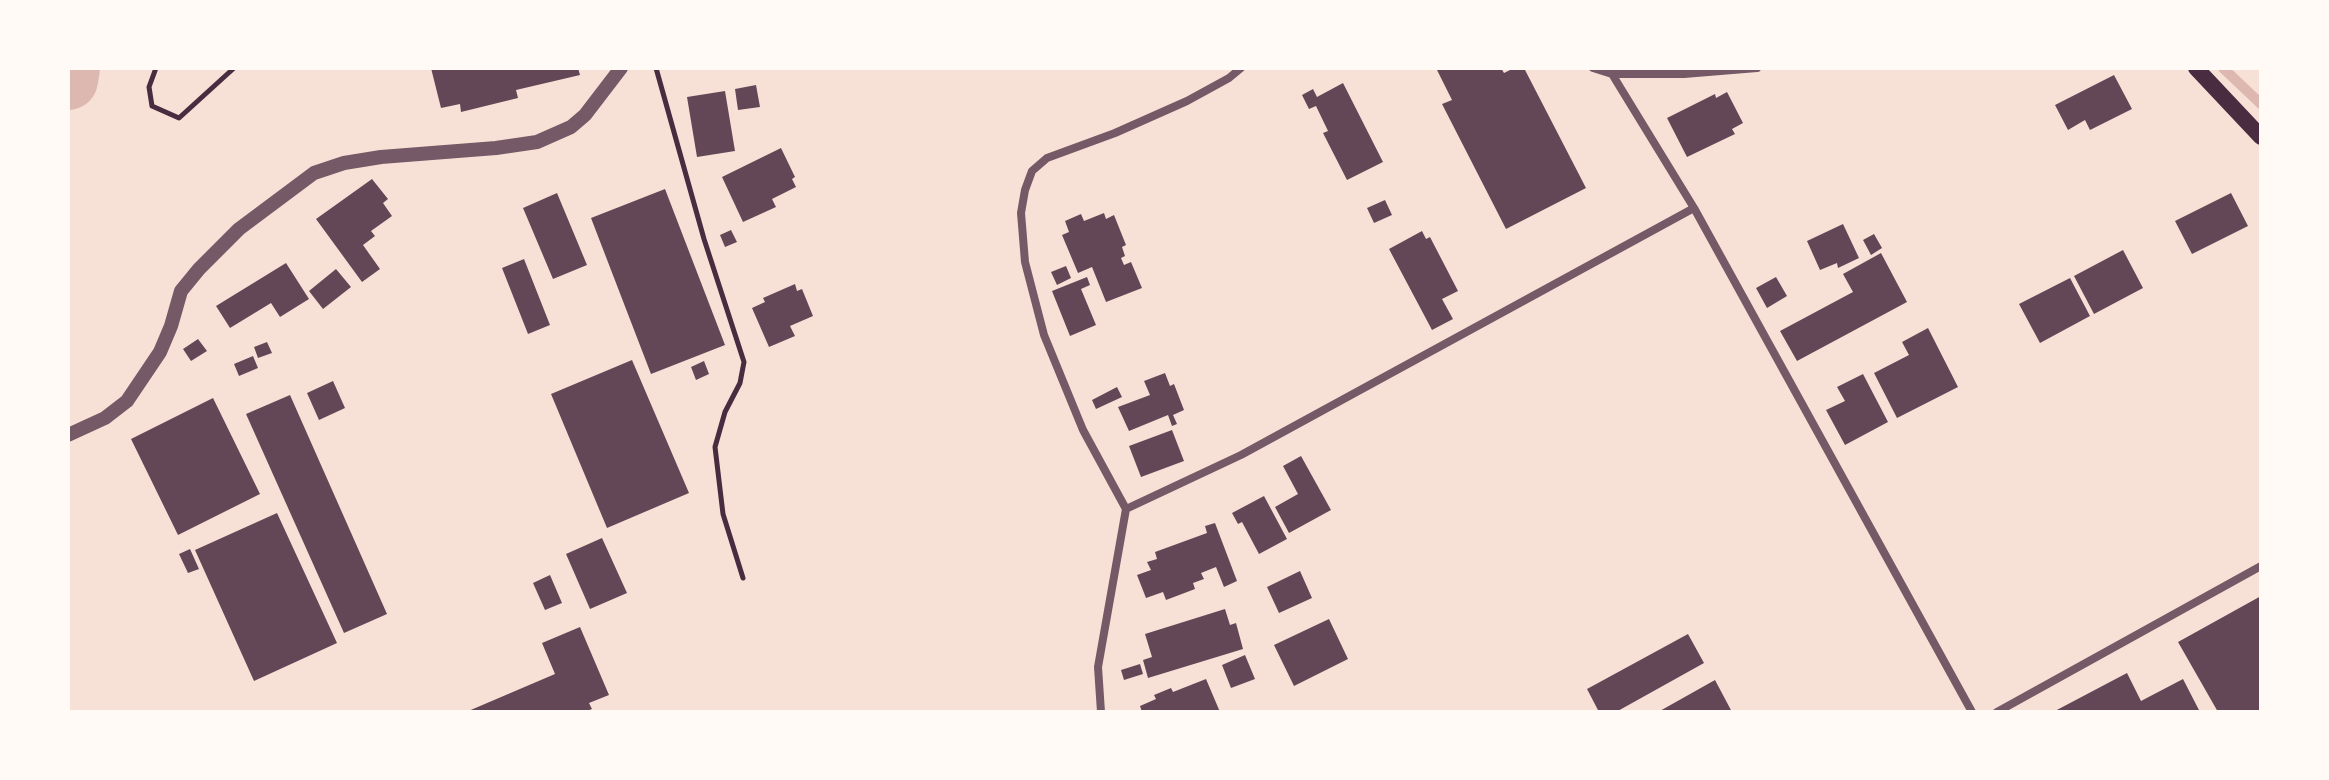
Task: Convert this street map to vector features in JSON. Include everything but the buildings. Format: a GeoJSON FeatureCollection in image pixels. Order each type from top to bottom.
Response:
{"type":"FeatureCollection","features":[{"type":"Feature","properties":{"kind":"main road"},"geometry":{"type":"LineString","coordinates":[[2196,68],[2261,137]]}},
{"type":"Feature","properties":{"kind":"street"},"geometry":{"type":"LineString","coordinates":[[68,435],[105,418],[127,401],[160,352],[181,291],[199,269],[239,229],[314,173],[344,163],[381,157],[537,142],[571,127],[585,115],[621,68]]}},
{"type":"Feature","properties":{"kind":"street"},"geometry":{"type":"LineString","coordinates":[[1101,712],[1098,667],[1126,509],[1083,430],[1044,335],[1025,262],[1021,213],[1025,190],[1032,171],[1047,158],[1115,133],[1187,101],[1241,68]]}},
{"type":"Feature","properties":{"kind":"street"},"geometry":{"type":"LineString","coordinates":[[1593,68],[1612,74],[1684,74],[1757,68]]}},
{"type":"Feature","properties":{"kind":"street"},"geometry":{"type":"LineString","coordinates":[[1612,74],[1694,208],[1972,712]]}},
{"type":"Feature","properties":{"kind":"street"},"geometry":{"type":"LineString","coordinates":[[1126,509],[1241,455],[1694,208]]}},
{"type":"Feature","properties":{"kind":"street"},"geometry":{"type":"LineString","coordinates":[[1997,712],[2261,566]]}},
{"type":"Feature","properties":{"kind":"path"},"geometry":{"type":"LineString","coordinates":[[156,68],[149,87],[152,106],[179,118],[234,68]]}},
{"type":"Feature","properties":{"kind":"path"},"geometry":{"type":"LineString","coordinates":[[656,68],[704,239],[744,362],[740,383],[725,412],[715,447],[723,514],[743,578]]}},
{"type":"Feature","properties":{"kind":"waterway"},"geometry":{"type":"LineString","coordinates":[[68,80],[70,68]]}},
{"type":"Feature","properties":{"kind":"waterway"},"geometry":{"type":"LineString","coordinates":[[2223,68],[2261,104]]}}]}
